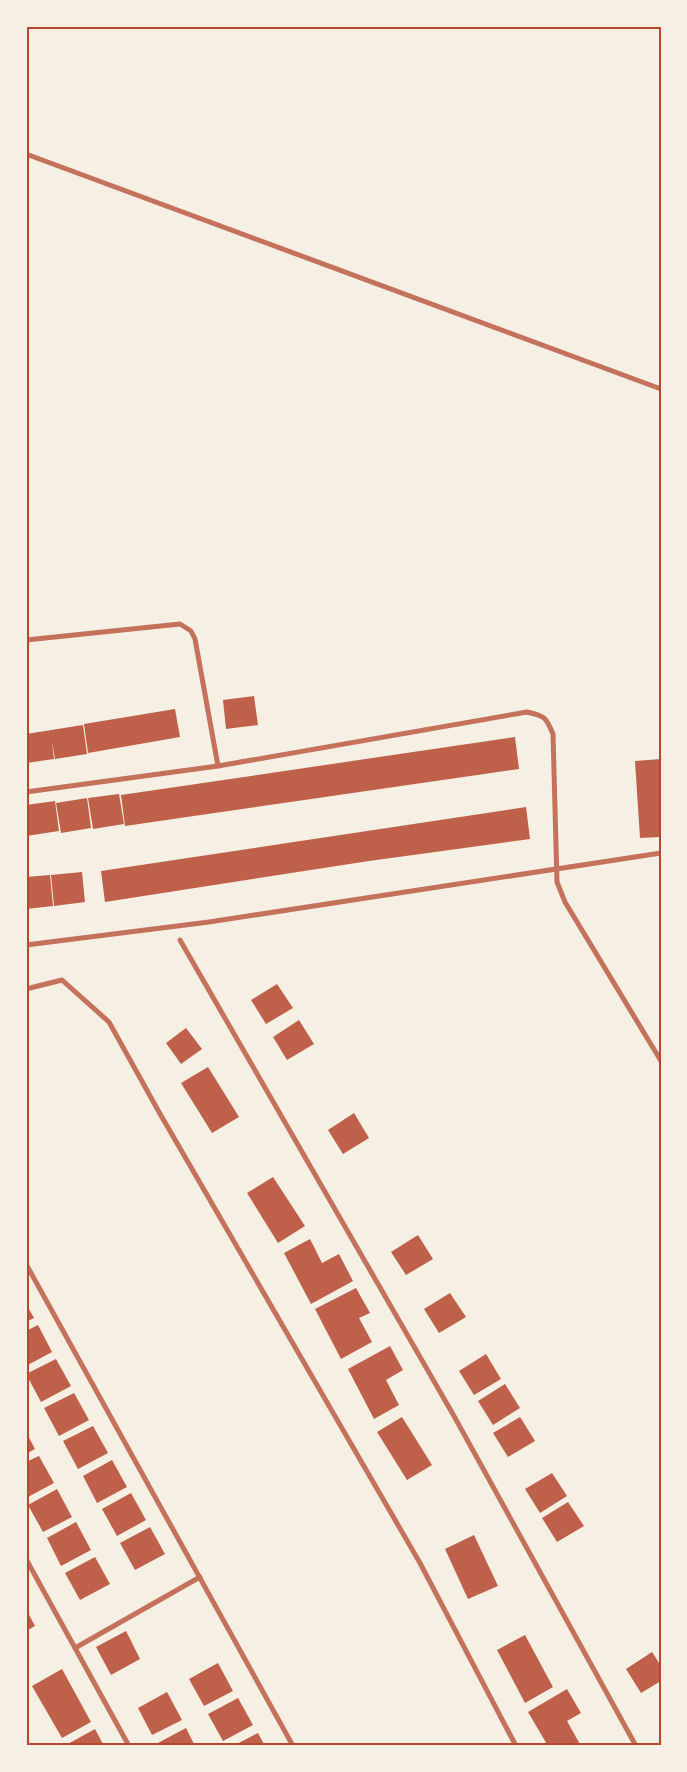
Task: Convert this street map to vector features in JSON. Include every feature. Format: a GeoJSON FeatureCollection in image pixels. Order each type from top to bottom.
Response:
{"type":"FeatureCollection","features":[{"type":"Feature","properties":{"kind":"street"},"geometry":{"type":"LineString","coordinates":[[26,154],[661,389]]}},
{"type":"Feature","properties":{"kind":"street"},"geometry":{"type":"LineString","coordinates":[[26,640],[180,624],[191,631],[196,639],[218,766]]}},
{"type":"Feature","properties":{"kind":"street"},"geometry":{"type":"LineString","coordinates":[[26,792],[218,766],[527,712],[542,715],[548,721],[553,734],[557,882],[565,902],[661,1061]]}},
{"type":"Feature","properties":{"kind":"street"},"geometry":{"type":"LineString","coordinates":[[26,945],[209,922],[661,852]]}},
{"type":"Feature","properties":{"kind":"street"},"geometry":{"type":"LineString","coordinates":[[180,940],[454,1416],[636,1746]]}},
{"type":"Feature","properties":{"kind":"street"},"geometry":{"type":"LineString","coordinates":[[26,988],[62,980],[109,1022],[159,1112],[420,1563],[516,1746]]}},
{"type":"Feature","properties":{"kind":"street"},"geometry":{"type":"LineString","coordinates":[[26,1264],[293,1746]]}},
{"type":"Feature","properties":{"kind":"street"},"geometry":{"type":"LineString","coordinates":[[26,1559],[129,1746]]}},
{"type":"Feature","properties":{"kind":"street"},"geometry":{"type":"LineString","coordinates":[[75,1648],[200,1577]]}},
{"type":"Feature","properties":{"kind":"building"},"geometry":{"type":"Polygon","coordinates":[[[254,696],[258,725],[226,729],[223,700],[254,696]]]}},
{"type":"Feature","properties":{"kind":"building"},"geometry":{"type":"Polygon","coordinates":[[[175,709],[180,737],[88,753],[84,724],[175,709]]]}},
{"type":"Feature","properties":{"kind":"building"},"geometry":{"type":"Polygon","coordinates":[[[83,725],[87,754],[55,759],[52,742],[54,759],[26,763],[26,734],[83,725]]]}},
{"type":"Feature","properties":{"kind":"building"},"geometry":{"type":"Polygon","coordinates":[[[515,737],[519,769],[125,826],[121,795],[515,737]]]}},
{"type":"Feature","properties":{"kind":"building"},"geometry":{"type":"Polygon","coordinates":[[[661,759],[661,837],[640,838],[635,761],[661,759]]]}},
{"type":"Feature","properties":{"kind":"building"},"geometry":{"type":"Polygon","coordinates":[[[119,794],[124,824],[93,829],[88,798],[119,794]]]}},
{"type":"Feature","properties":{"kind":"building"},"geometry":{"type":"Polygon","coordinates":[[[87,798],[91,828],[61,833],[56,803],[87,798]]]}},
{"type":"Feature","properties":{"kind":"building"},"geometry":{"type":"Polygon","coordinates":[[[55,801],[59,831],[26,836],[26,805],[55,801]]]}},
{"type":"Feature","properties":{"kind":"building"},"geometry":{"type":"Polygon","coordinates":[[[526,807],[530,839],[369,861],[105,902],[101,871],[526,807]]]}},
{"type":"Feature","properties":{"kind":"building"},"geometry":{"type":"Polygon","coordinates":[[[82,872],[85,902],[54,906],[51,875],[82,872]]]}},
{"type":"Feature","properties":{"kind":"building"},"geometry":{"type":"Polygon","coordinates":[[[50,875],[53,906],[26,909],[26,877],[50,875]]]}},
{"type":"Feature","properties":{"kind":"building"},"geometry":{"type":"Polygon","coordinates":[[[277,984],[293,1008],[266,1024],[251,1000],[277,984]]]}},
{"type":"Feature","properties":{"kind":"building"},"geometry":{"type":"Polygon","coordinates":[[[299,1020],[314,1044],[287,1060],[273,1037],[299,1020]]]}},
{"type":"Feature","properties":{"kind":"building"},"geometry":{"type":"Polygon","coordinates":[[[186,1028],[202,1049],[181,1064],[166,1043],[186,1028]]]}},
{"type":"Feature","properties":{"kind":"building"},"geometry":{"type":"Polygon","coordinates":[[[208,1067],[239,1117],[212,1133],[181,1083],[208,1067]]]}},
{"type":"Feature","properties":{"kind":"building"},"geometry":{"type":"Polygon","coordinates":[[[354,1113],[369,1138],[343,1154],[328,1130],[354,1113]]]}},
{"type":"Feature","properties":{"kind":"building"},"geometry":{"type":"Polygon","coordinates":[[[273,1177],[305,1226],[278,1243],[247,1193],[273,1177]]]}},
{"type":"Feature","properties":{"kind":"building"},"geometry":{"type":"Polygon","coordinates":[[[418,1235],[433,1259],[406,1275],[391,1252],[418,1235]]]}},
{"type":"Feature","properties":{"kind":"building"},"geometry":{"type":"Polygon","coordinates":[[[310,1239],[322,1263],[339,1254],[353,1281],[311,1304],[284,1253],[310,1239]]]}},
{"type":"Feature","properties":{"kind":"building"},"geometry":{"type":"Polygon","coordinates":[[[356,1288],[370,1313],[359,1318],[372,1342],[341,1359],[315,1309],[356,1288]]]}},
{"type":"Feature","properties":{"kind":"building"},"geometry":{"type":"Polygon","coordinates":[[[450,1293],[466,1317],[439,1333],[424,1309],[450,1293]]]}},
{"type":"Feature","properties":{"kind":"building"},"geometry":{"type":"Polygon","coordinates":[[[26,1304],[34,1318],[26,1322],[26,1304]]]}},
{"type":"Feature","properties":{"kind":"building"},"geometry":{"type":"Polygon","coordinates":[[[38,1325],[52,1352],[26,1366],[26,1331],[38,1325]]]}},
{"type":"Feature","properties":{"kind":"building"},"geometry":{"type":"Polygon","coordinates":[[[390,1346],[403,1370],[386,1380],[399,1405],[374,1419],[348,1369],[390,1346]]]}},
{"type":"Feature","properties":{"kind":"building"},"geometry":{"type":"Polygon","coordinates":[[[486,1354],[501,1379],[474,1395],[459,1371],[486,1354]]]}},
{"type":"Feature","properties":{"kind":"building"},"geometry":{"type":"Polygon","coordinates":[[[56,1359],[71,1386],[41,1402],[26,1374],[56,1359]]]}},
{"type":"Feature","properties":{"kind":"building"},"geometry":{"type":"Polygon","coordinates":[[[505,1384],[520,1408],[493,1425],[478,1401],[505,1384]]]}},
{"type":"Feature","properties":{"kind":"building"},"geometry":{"type":"Polygon","coordinates":[[[74,1393],[89,1420],[59,1436],[44,1408],[74,1393]]]}},
{"type":"Feature","properties":{"kind":"building"},"geometry":{"type":"Polygon","coordinates":[[[402,1417],[432,1465],[407,1480],[377,1432],[402,1417]]]}},
{"type":"Feature","properties":{"kind":"building"},"geometry":{"type":"Polygon","coordinates":[[[520,1417],[535,1441],[508,1457],[493,1433],[520,1417]]]}},
{"type":"Feature","properties":{"kind":"building"},"geometry":{"type":"Polygon","coordinates":[[[93,1426],[108,1453],[78,1469],[63,1441],[93,1426]]]}},
{"type":"Feature","properties":{"kind":"building"},"geometry":{"type":"Polygon","coordinates":[[[26,1432],[35,1449],[26,1454],[26,1432]]]}},
{"type":"Feature","properties":{"kind":"building"},"geometry":{"type":"Polygon","coordinates":[[[39,1456],[54,1483],[26,1498],[26,1462],[39,1456]]]}},
{"type":"Feature","properties":{"kind":"building"},"geometry":{"type":"Polygon","coordinates":[[[112,1460],[127,1487],[97,1503],[83,1476],[112,1460]]]}},
{"type":"Feature","properties":{"kind":"building"},"geometry":{"type":"Polygon","coordinates":[[[552,1473],[567,1496],[540,1513],[525,1489],[552,1473]]]}},
{"type":"Feature","properties":{"kind":"building"},"geometry":{"type":"Polygon","coordinates":[[[57,1489],[72,1517],[43,1532],[28,1505],[57,1489]]]}},
{"type":"Feature","properties":{"kind":"building"},"geometry":{"type":"Polygon","coordinates":[[[131,1493],[146,1520],[117,1536],[102,1509],[131,1493]]]}},
{"type":"Feature","properties":{"kind":"building"},"geometry":{"type":"Polygon","coordinates":[[[568,1502],[584,1526],[557,1542],[542,1518],[568,1502]]]}},
{"type":"Feature","properties":{"kind":"building"},"geometry":{"type":"Polygon","coordinates":[[[76,1522],[91,1550],[61,1566],[47,1538],[76,1522]]]}},
{"type":"Feature","properties":{"kind":"building"},"geometry":{"type":"Polygon","coordinates":[[[150,1527],[165,1554],[135,1570],[120,1543],[150,1527]]]}},
{"type":"Feature","properties":{"kind":"building"},"geometry":{"type":"Polygon","coordinates":[[[474,1535],[498,1586],[468,1599],[445,1549],[474,1535]]]}},
{"type":"Feature","properties":{"kind":"building"},"geometry":{"type":"Polygon","coordinates":[[[95,1557],[110,1584],[80,1600],[65,1573],[95,1557]]]}},
{"type":"Feature","properties":{"kind":"building"},"geometry":{"type":"Polygon","coordinates":[[[26,1609],[35,1626],[26,1631],[26,1609]]]}},
{"type":"Feature","properties":{"kind":"building"},"geometry":{"type":"Polygon","coordinates":[[[126,1631],[140,1659],[111,1675],[96,1647],[126,1631]]]}},
{"type":"Feature","properties":{"kind":"building"},"geometry":{"type":"Polygon","coordinates":[[[525,1635],[553,1687],[525,1703],[497,1650],[525,1635]]]}},
{"type":"Feature","properties":{"kind":"building"},"geometry":{"type":"Polygon","coordinates":[[[652,1652],[661,1666],[661,1681],[641,1693],[626,1669],[652,1652]]]}},
{"type":"Feature","properties":{"kind":"building"},"geometry":{"type":"Polygon","coordinates":[[[218,1663],[233,1691],[204,1706],[189,1679],[218,1663]]]}},
{"type":"Feature","properties":{"kind":"building"},"geometry":{"type":"Polygon","coordinates":[[[62,1669],[91,1722],[62,1738],[32,1686],[62,1669]]]}},
{"type":"Feature","properties":{"kind":"building"},"geometry":{"type":"Polygon","coordinates":[[[567,1689],[581,1713],[567,1721],[581,1746],[548,1746],[528,1712],[567,1689]]]}},
{"type":"Feature","properties":{"kind":"building"},"geometry":{"type":"Polygon","coordinates":[[[167,1692],[182,1720],[152,1735],[138,1708],[167,1692]]]}},
{"type":"Feature","properties":{"kind":"building"},"geometry":{"type":"Polygon","coordinates":[[[238,1698],[253,1725],[223,1741],[208,1714],[238,1698]]]}},
{"type":"Feature","properties":{"kind":"building"},"geometry":{"type":"Polygon","coordinates":[[[186,1728],[195,1746],[157,1746],[156,1744],[186,1728]]]}},
{"type":"Feature","properties":{"kind":"building"},"geometry":{"type":"Polygon","coordinates":[[[95,1729],[104,1746],[64,1746],[95,1729]]]}},
{"type":"Feature","properties":{"kind":"building"},"geometry":{"type":"Polygon","coordinates":[[[258,1733],[265,1746],[233,1746],[258,1733]]]}}]}
